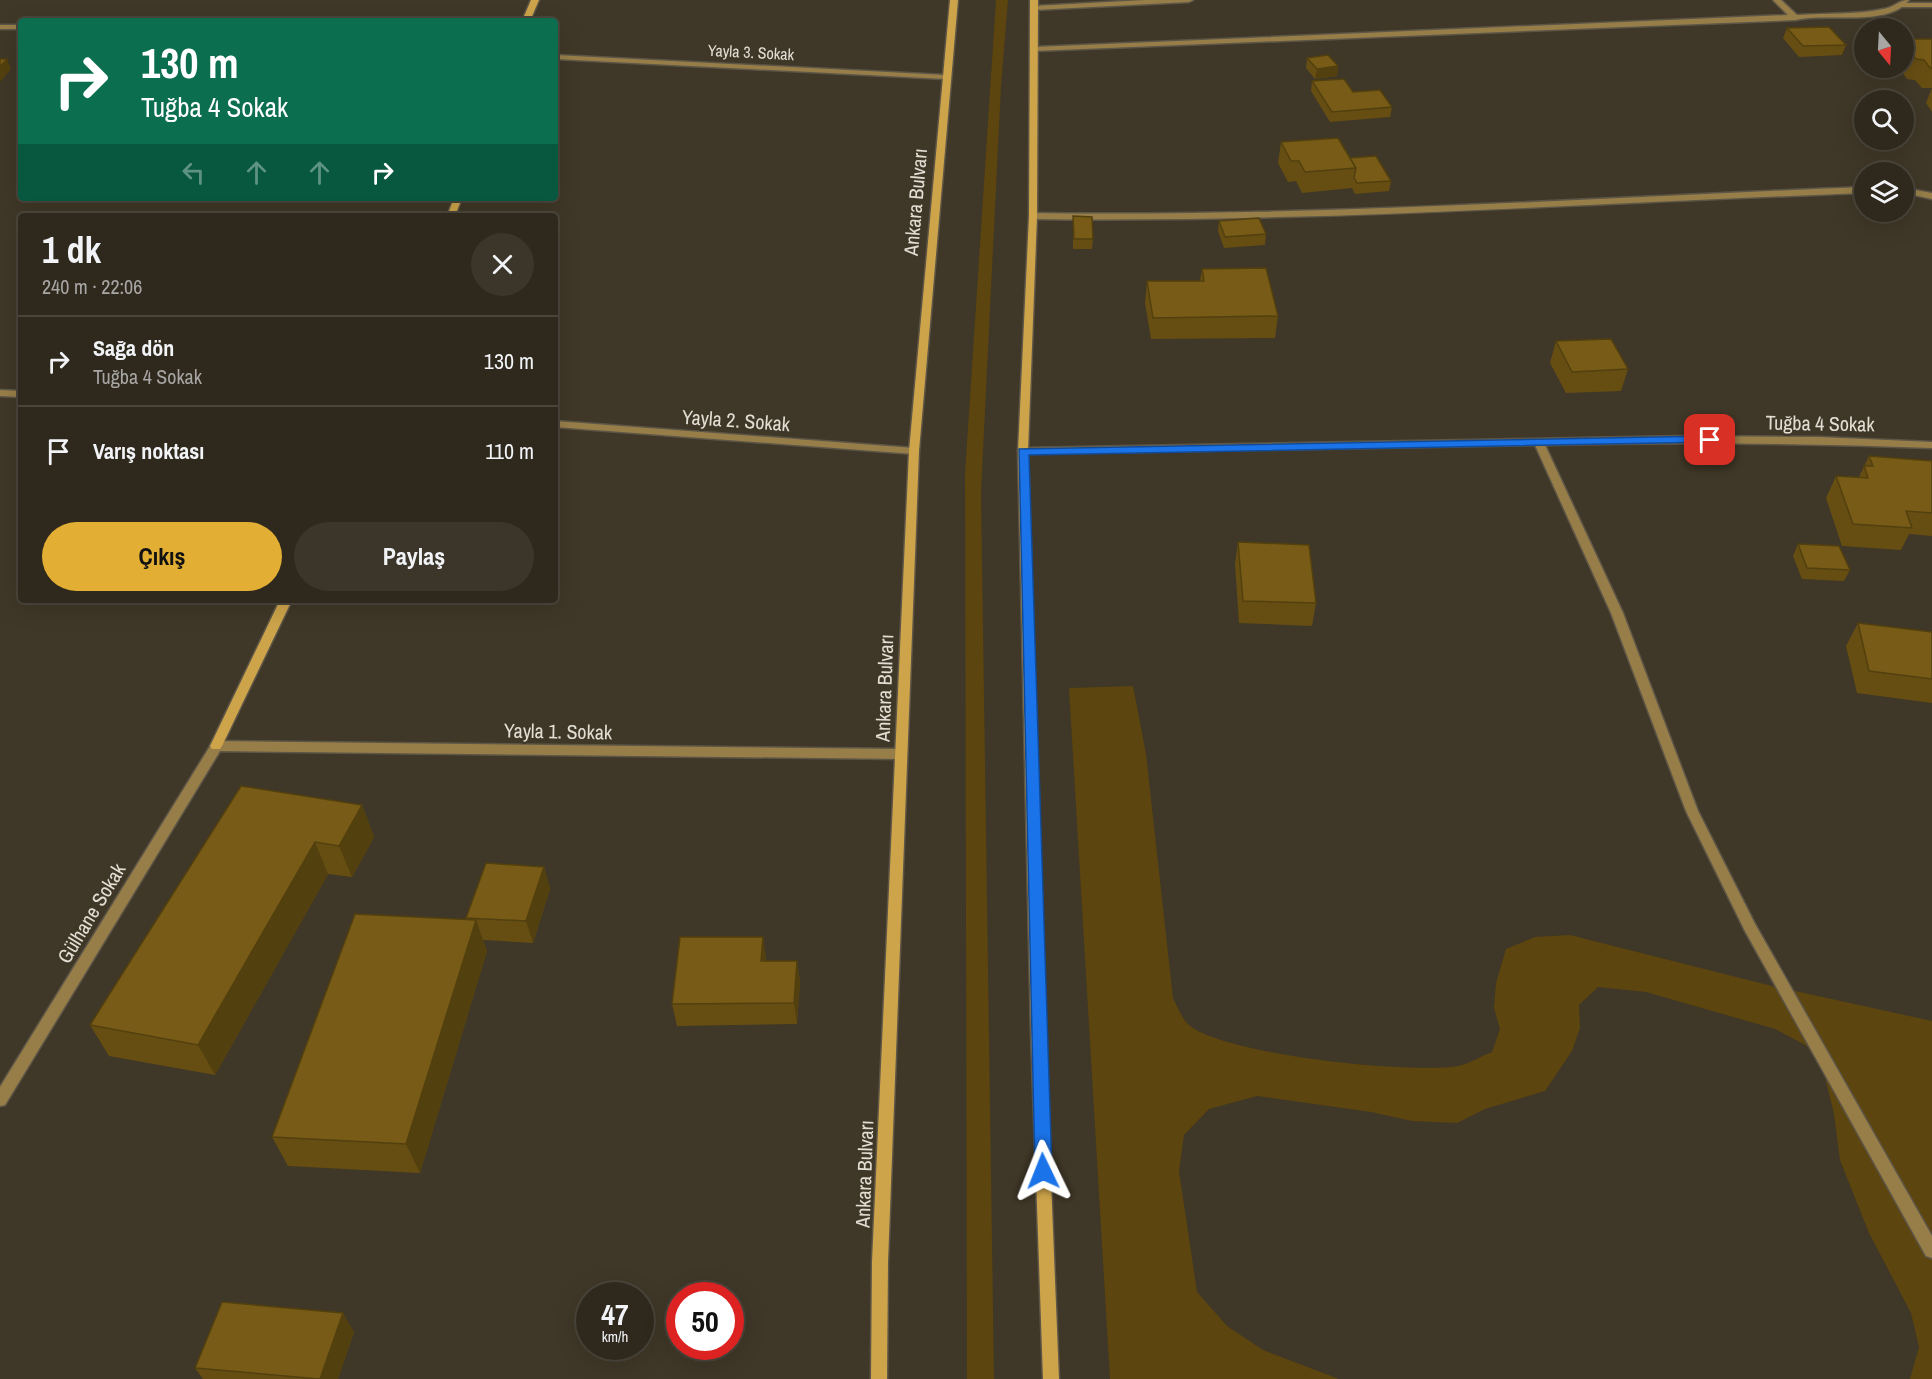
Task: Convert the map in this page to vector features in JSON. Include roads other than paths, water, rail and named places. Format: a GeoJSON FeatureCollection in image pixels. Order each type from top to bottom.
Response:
{"type":"FeatureCollection","features":[{"type":"Feature","properties":{"kind":"main road"},"geometry":{"type":"LineString","coordinates":[[527,18],[535,0]]}},
{"type":"Feature","properties":{"kind":"main road","name":"Ankara Bulvarı"},"geometry":{"type":"LineString","coordinates":[[879,1379],[880,1262],[914,451],[945,77],[954,0]]}},
{"type":"Feature","properties":{"kind":"main road"},"geometry":{"type":"LineString","coordinates":[[1034,4],[1033,216],[1023,451],[1038,1032],[1051,1379]]}},
{"type":"Feature","properties":{"kind":"main road"},"geometry":{"type":"LineString","coordinates":[[216,746],[285,603]]}},
{"type":"Feature","properties":{"kind":"street"},"geometry":{"type":"LineString","coordinates":[[1034,4],[1189,0]]}},
{"type":"Feature","properties":{"kind":"street"},"geometry":{"type":"LineString","coordinates":[[1777,0],[1796,18]]}},
{"type":"Feature","properties":{"kind":"street"},"geometry":{"type":"LineString","coordinates":[[1034,49],[1796,18],[1866,14],[1904,3],[1932,5]]}},
{"type":"Feature","properties":{"kind":"street"},"geometry":{"type":"LineString","coordinates":[[0,27],[18,27]]}},
{"type":"Feature","properties":{"kind":"street","name":"Yayla 3. Sokak"},"geometry":{"type":"LineString","coordinates":[[558,57],[945,77]]}},
{"type":"Feature","properties":{"kind":"street"},"geometry":{"type":"LineString","coordinates":[[1033,216],[1156,219],[1318,216],[1854,190]]}},
{"type":"Feature","properties":{"kind":"street"},"geometry":{"type":"LineString","coordinates":[[1914,192],[1932,196]]}},
{"type":"Feature","properties":{"kind":"street"},"geometry":{"type":"LineString","coordinates":[[0,393],[18,394]]}},
{"type":"Feature","properties":{"kind":"street","name":"Yayla 2. Sokak"},"geometry":{"type":"LineString","coordinates":[[558,424],[914,451]]}},
{"type":"Feature","properties":{"kind":"street","name":"Tuğba 4 Sokak"},"geometry":{"type":"LineString","coordinates":[[1023,451],[1807,440],[1932,445]]}},
{"type":"Feature","properties":{"kind":"street"},"geometry":{"type":"LineString","coordinates":[[1539,442],[1617,613],[1692,811],[1750,927],[1932,1251]]}},
{"type":"Feature","properties":{"kind":"street","name":"Yayla 1. Sokak"},"geometry":{"type":"LineString","coordinates":[[216,746],[901,754]]}},
{"type":"Feature","properties":{"kind":"street","name":"Gülhane Sokak"},"geometry":{"type":"LineString","coordinates":[[0,1100],[216,746]]}}]}
